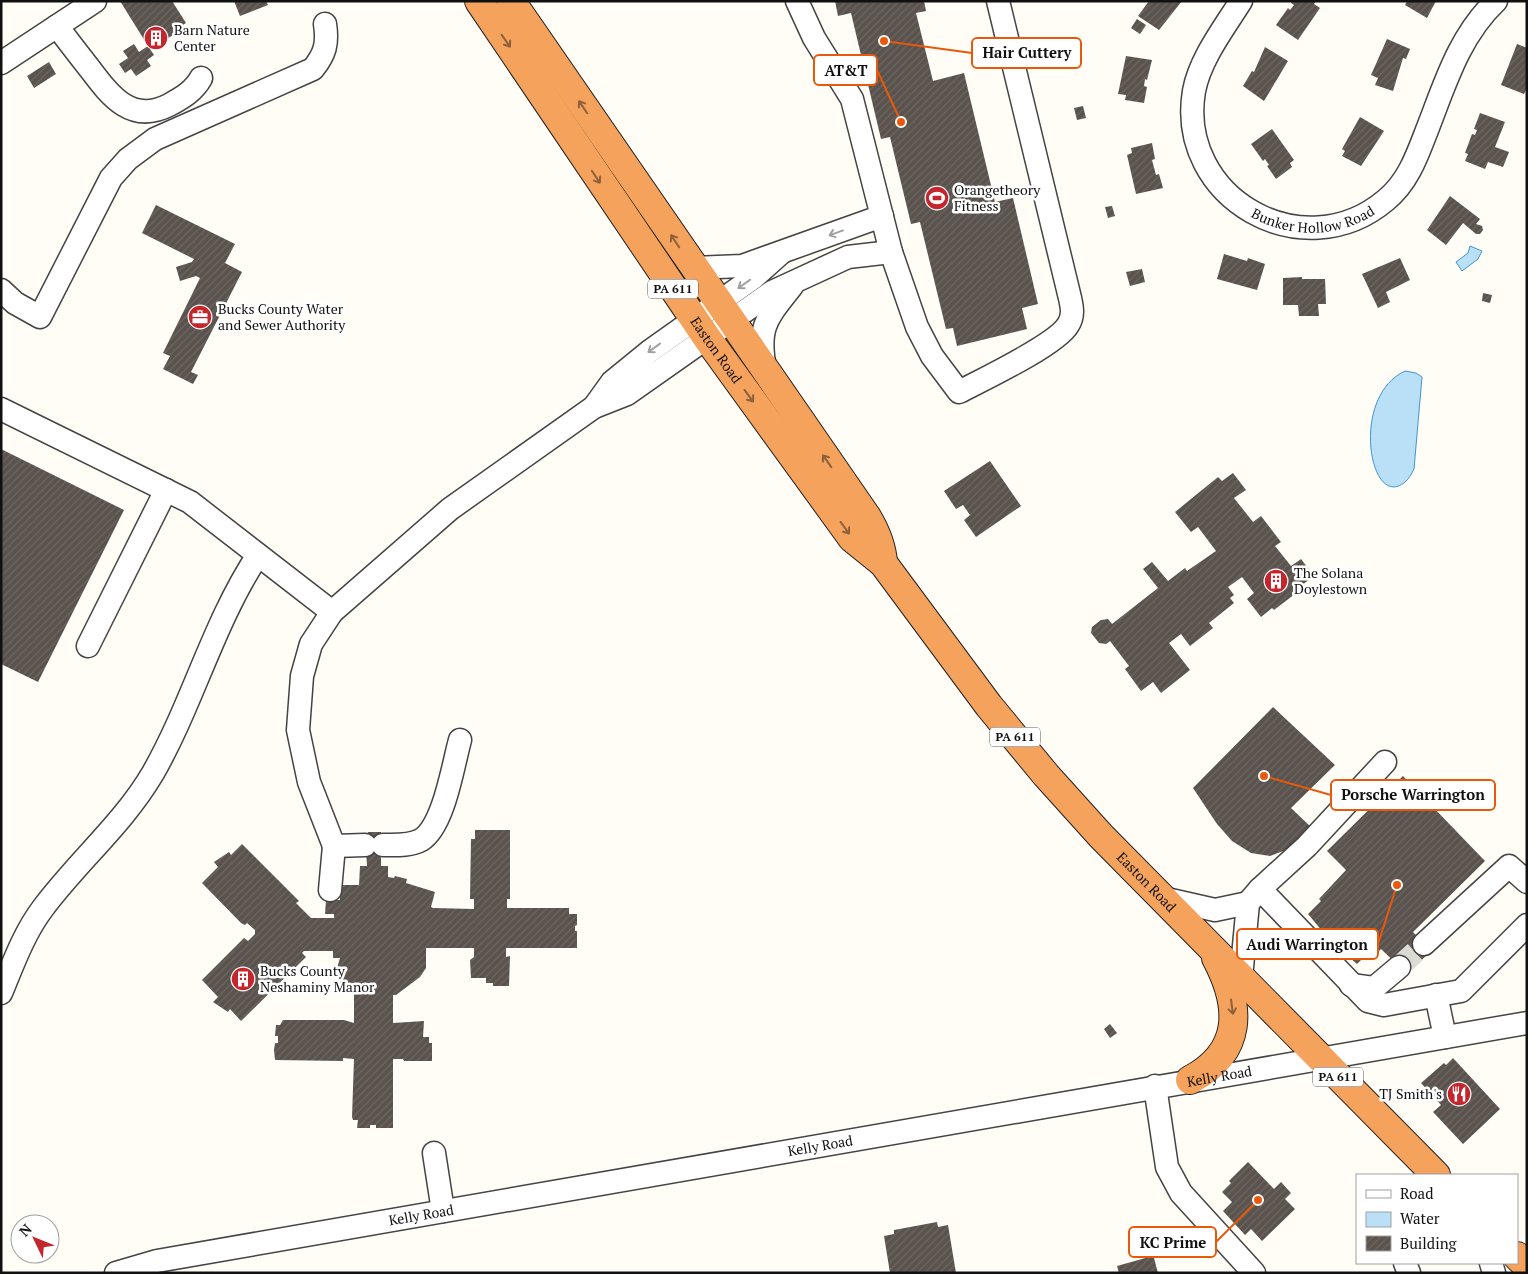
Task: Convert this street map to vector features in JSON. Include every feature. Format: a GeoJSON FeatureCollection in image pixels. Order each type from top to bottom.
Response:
{"type":"FeatureCollection","features":[{"type":"Feature","properties":{"kind":"highway","name":"Easton Road"},"geometry":{"type":"LineString","coordinates":[[478,1],[700,329],[852,538],[862,548],[883,563],[983,699],[1046,774],[1162,898],[1435,1174]]}},
{"type":"Feature","properties":{"kind":"highway","name":"Easton Road"},"geometry":{"type":"LineString","coordinates":[[511,1],[867,517],[876,532],[883,563]]}},
{"type":"Feature","properties":{"kind":"highway"},"geometry":{"type":"LineString","coordinates":[[1190,1080],[1203,1074],[1220,1059],[1232,1037],[1233,1007],[1230,992],[1209,946]]}},
{"type":"Feature","properties":{"kind":"highway"},"geometry":{"type":"LineString","coordinates":[[1518,1257],[1527,1266]]}},
{"type":"Feature","properties":{"kind":"street"},"geometry":{"type":"LineString","coordinates":[[1,63],[95,1]]}},
{"type":"Feature","properties":{"kind":"street"},"geometry":{"type":"LineString","coordinates":[[797,1],[814,38],[852,100],[891,252],[917,327],[932,356],[959,392],[1046,344],[1068,325],[1072,316],[1070,298],[998,1]]}},
{"type":"Feature","properties":{"kind":"street","name":"Bunker Hollow Road"},"geometry":{"type":"LineString","coordinates":[[1242,1],[1204,62],[1198,77],[1193,115],[1197,142],[1215,180],[1242,207],[1270,222],[1310,228],[1350,221],[1373,209],[1397,189],[1414,164],[1452,64],[1464,39],[1496,1]]}},
{"type":"Feature","properties":{"kind":"street"},"geometry":{"type":"LineString","coordinates":[[1,290],[15,303],[40,317],[111,178],[128,160],[155,139],[312,69],[324,55],[328,42],[325,24]]}},
{"type":"Feature","properties":{"kind":"street"},"geometry":{"type":"LineString","coordinates":[[57,26],[107,90],[122,104],[138,111],[156,111],[196,87],[201,78]]}},
{"type":"Feature","properties":{"kind":"street"},"geometry":{"type":"LineString","coordinates":[[694,268],[742,266],[882,216]]}},
{"type":"Feature","properties":{"kind":"street"},"geometry":{"type":"LineString","coordinates":[[330,890],[334,846],[309,782],[298,730],[304,668],[311,644],[332,612],[450,509],[594,407],[612,382],[650,351],[700,329],[724,312],[796,282],[848,257],[891,252]]}},
{"type":"Feature","properties":{"kind":"street"},"geometry":{"type":"LineString","coordinates":[[724,312],[753,278],[781,253]]}},
{"type":"Feature","properties":{"kind":"street"},"geometry":{"type":"LineString","coordinates":[[766,372],[760,346],[763,330],[768,317],[796,282]]}},
{"type":"Feature","properties":{"kind":"street"},"geometry":{"type":"LineString","coordinates":[[1,409],[190,502],[332,612]]}},
{"type":"Feature","properties":{"kind":"street"},"geometry":{"type":"LineString","coordinates":[[88,646],[166,490]]}},
{"type":"Feature","properties":{"kind":"street"},"geometry":{"type":"LineString","coordinates":[[1,993],[27,934],[42,909],[134,802],[153,772],[225,612],[240,582],[258,555]]}},
{"type":"Feature","properties":{"kind":"street"},"geometry":{"type":"LineString","coordinates":[[334,846],[405,845],[421,840],[432,830],[440,814],[460,740]]}},
{"type":"Feature","properties":{"kind":"street"},"geometry":{"type":"LineString","coordinates":[[1162,898],[1215,910],[1254,896],[1307,846],[1384,762]]}},
{"type":"Feature","properties":{"kind":"street"},"geometry":{"type":"LineString","coordinates":[[1424,944],[1509,866],[1527,882]]}},
{"type":"Feature","properties":{"kind":"street"},"geometry":{"type":"LineString","coordinates":[[1241,978],[1254,896]]}},
{"type":"Feature","properties":{"kind":"street"},"geometry":{"type":"LineString","coordinates":[[1254,896],[1368,1001],[1384,1005],[1461,991],[1527,925]]}},
{"type":"Feature","properties":{"kind":"street"},"geometry":{"type":"LineString","coordinates":[[1351,985],[1374,988],[1399,967]]}},
{"type":"Feature","properties":{"kind":"street"},"geometry":{"type":"LineString","coordinates":[[1436,996],[1445,1037]]}},
{"type":"Feature","properties":{"kind":"street","name":"Kelly Road"},"geometry":{"type":"LineString","coordinates":[[116,1273],[157,1261],[1155,1086],[1527,1023]]}},
{"type":"Feature","properties":{"kind":"street"},"geometry":{"type":"LineString","coordinates":[[1155,1086],[1168,1167],[1181,1193],[1254,1273]]}},
{"type":"Feature","properties":{"kind":"street"},"geometry":{"type":"LineString","coordinates":[[434,1153],[442,1211]]}},
{"type":"Feature","properties":{"kind":"water"},"geometry":{"type":"Polygon","coordinates":[[[1470,246],[1482,251],[1478,259],[1462,271],[1456,262],[1468,253],[1470,246]]]}},
{"type":"Feature","properties":{"kind":"water"},"geometry":{"type":"Polygon","coordinates":[[[1405,371],[1416,373],[1422,377],[1414,469],[1405,482],[1393,487],[1382,481],[1375,467],[1371,448],[1371,425],[1376,404],[1387,384],[1405,371]]]}},
{"type":"Feature","properties":{"kind":"building","name":"Barn Nature Center"},"geometry":{"type":"Polygon","coordinates":[[[120,1],[172,1],[186,23],[176,29],[178,32],[150,49],[154,55],[147,60],[151,66],[136,76],[131,69],[125,73],[119,64],[128,58],[123,51],[134,44],[139,52],[148,46],[120,1]]]}},
{"type":"Feature","properties":{"kind":"building"},"geometry":{"type":"Polygon","coordinates":[[[234,1],[266,1],[268,5],[240,16],[234,1]]]}},
{"type":"Feature","properties":{"kind":"building"},"geometry":{"type":"Polygon","coordinates":[[[835,1],[924,1],[926,11],[916,13],[933,81],[964,73],[995,202],[1013,198],[1038,304],[1022,308],[1027,329],[957,346],[953,328],[946,329],[920,222],[911,224],[890,137],[881,139],[851,13],[838,16],[835,1]]]}},
{"type":"Feature","properties":{"kind":"building"},"geometry":{"type":"Polygon","coordinates":[[[1149,1],[1182,1],[1159,30],[1138,16],[1149,1]]]}},
{"type":"Feature","properties":{"kind":"building"},"geometry":{"type":"Polygon","coordinates":[[[1292,1],[1316,1],[1314,4],[1320,8],[1298,40],[1276,25],[1288,8],[1290,10],[1294,5],[1291,3],[1292,1]]]}},
{"type":"Feature","properties":{"kind":"building"},"geometry":{"type":"Polygon","coordinates":[[[1407,1],[1436,1],[1427,18],[1405,5],[1407,1]]]}},
{"type":"Feature","properties":{"kind":"building"},"geometry":{"type":"Polygon","coordinates":[[[1137,19],[1146,25],[1140,34],[1131,28],[1137,19]]]}},
{"type":"Feature","properties":{"kind":"building"},"geometry":{"type":"Polygon","coordinates":[[[1387,39],[1410,49],[1406,59],[1403,58],[1393,91],[1375,85],[1378,78],[1371,75],[1387,39]]]}},
{"type":"Feature","properties":{"kind":"building"},"geometry":{"type":"Polygon","coordinates":[[[1517,44],[1527,48],[1527,88],[1524,94],[1501,85],[1517,44]]]}},
{"type":"Feature","properties":{"kind":"building"},"geometry":{"type":"Polygon","coordinates":[[[1265,47],[1288,61],[1264,101],[1243,86],[1252,71],[1254,72],[1265,47]]]}},
{"type":"Feature","properties":{"kind":"building"},"geometry":{"type":"Polygon","coordinates":[[[1126,56],[1152,60],[1147,80],[1145,79],[1144,86],[1147,87],[1144,103],[1125,100],[1126,95],[1118,94],[1126,56]]]}},
{"type":"Feature","properties":{"kind":"building"},"geometry":{"type":"Polygon","coordinates":[[[49,62],[56,74],[34,88],[27,76],[49,62]]]}},
{"type":"Feature","properties":{"kind":"building"},"geometry":{"type":"Polygon","coordinates":[[[1083,106],[1086,118],[1077,120],[1074,108],[1083,106]]]}},
{"type":"Feature","properties":{"kind":"building"},"geometry":{"type":"Polygon","coordinates":[[[1480,113],[1505,122],[1495,147],[1509,152],[1503,167],[1488,162],[1485,169],[1465,161],[1468,154],[1465,153],[1472,134],[1475,135],[1477,130],[1474,129],[1480,113]]]}},
{"type":"Feature","properties":{"kind":"building"},"geometry":{"type":"Polygon","coordinates":[[[1360,117],[1384,131],[1361,166],[1342,156],[1345,151],[1342,149],[1360,117]]]}},
{"type":"Feature","properties":{"kind":"building"},"geometry":{"type":"Polygon","coordinates":[[[1272,129],[1294,160],[1290,163],[1292,167],[1276,179],[1267,166],[1269,165],[1265,159],[1263,161],[1251,144],[1272,129]]]}},
{"type":"Feature","properties":{"kind":"building"},"geometry":{"type":"Polygon","coordinates":[[[1152,143],[1155,159],[1152,160],[1156,175],[1159,174],[1163,188],[1136,194],[1127,155],[1132,153],[1131,148],[1152,143]]]}},
{"type":"Feature","properties":{"kind":"building"},"geometry":{"type":"Polygon","coordinates":[[[1450,196],[1480,219],[1476,224],[1482,226],[1483,230],[1480,234],[1476,234],[1463,223],[1446,245],[1427,230],[1450,196]]]}},
{"type":"Feature","properties":{"kind":"building","name":"Bucks County Water and Sewer Authority"},"geometry":{"type":"Polygon","coordinates":[[[156,205],[235,244],[225,263],[242,272],[191,372],[198,375],[193,384],[163,369],[170,356],[163,353],[200,278],[196,276],[180,281],[176,267],[192,262],[194,259],[142,233],[156,205]]]}},
{"type":"Feature","properties":{"kind":"building"},"geometry":{"type":"Polygon","coordinates":[[[1112,206],[1115,216],[1108,218],[1105,207],[1112,206]]]}},
{"type":"Feature","properties":{"kind":"building"},"geometry":{"type":"Polygon","coordinates":[[[1224,254],[1247,261],[1248,258],[1265,264],[1257,290],[1217,279],[1224,254]]]}},
{"type":"Feature","properties":{"kind":"building"},"geometry":{"type":"Polygon","coordinates":[[[1400,258],[1410,280],[1386,292],[1390,302],[1378,308],[1362,274],[1400,258]]]}},
{"type":"Feature","properties":{"kind":"building"},"geometry":{"type":"Polygon","coordinates":[[[1142,269],[1145,282],[1130,286],[1126,272],[1142,269]]]}},
{"type":"Feature","properties":{"kind":"building"},"geometry":{"type":"Polygon","coordinates":[[[1302,277],[1302,279],[1325,279],[1326,304],[1318,304],[1319,316],[1299,316],[1298,305],[1283,305],[1283,278],[1302,277]]]}},
{"type":"Feature","properties":{"kind":"building"},"geometry":{"type":"Polygon","coordinates":[[[1483,293],[1492,295],[1490,303],[1482,301],[1483,293]]]}},
{"type":"Feature","properties":{"kind":"building"},"geometry":{"type":"Polygon","coordinates":[[[1,449],[124,510],[38,682],[1,664],[1,449]]]}},
{"type":"Feature","properties":{"kind":"building"},"geometry":{"type":"Polygon","coordinates":[[[990,461],[1021,506],[976,537],[964,520],[970,515],[963,505],[956,509],[944,491],[990,461]]]}},
{"type":"Feature","properties":{"kind":"building","name":"The Solana Doylestown"},"geometry":{"type":"Polygon","coordinates":[[[1233,473],[1246,490],[1234,498],[1253,522],[1261,516],[1281,542],[1275,546],[1291,566],[1301,559],[1314,576],[1302,585],[1304,587],[1274,610],[1272,608],[1261,617],[1247,599],[1254,593],[1242,577],[1228,587],[1234,595],[1230,598],[1234,603],[1209,623],[1213,628],[1190,646],[1181,634],[1169,643],[1190,670],[1161,693],[1153,682],[1141,691],[1125,669],[1129,666],[1110,641],[1106,644],[1099,643],[1091,633],[1092,627],[1101,620],[1108,619],[1112,624],[1158,588],[1143,569],[1152,562],[1168,581],[1185,568],[1187,571],[1216,551],[1198,527],[1191,532],[1175,512],[1218,477],[1222,481],[1233,473]]]}},
{"type":"Feature","properties":{"kind":"building"},"geometry":{"type":"Polygon","coordinates":[[[1273,707],[1335,765],[1291,808],[1312,828],[1286,850],[1270,856],[1251,853],[1232,841],[1217,824],[1193,788],[1273,707]]]}},
{"type":"Feature","properties":{"kind":"building"},"geometry":{"type":"Polygon","coordinates":[[[1403,776],[1485,861],[1413,932],[1431,951],[1407,974],[1381,949],[1378,952],[1373,948],[1357,964],[1332,939],[1335,937],[1331,933],[1328,936],[1323,932],[1308,914],[1346,870],[1327,851],[1403,776]]]}},
{"type":"Feature","properties":{"kind":"building","name":"Bucks County Neshaminy Manor"},"geometry":{"type":"Polygon","coordinates":[[[475,830],[510,830],[510,899],[507,899],[507,908],[569,908],[569,914],[577,914],[575,931],[577,931],[577,948],[506,948],[506,957],[510,956],[509,986],[493,986],[493,983],[486,983],[486,978],[471,978],[470,960],[474,957],[474,948],[426,948],[426,968],[420,977],[396,995],[393,995],[393,1023],[424,1021],[423,1037],[429,1037],[429,1043],[432,1043],[432,1061],[393,1059],[393,1128],[376,1128],[376,1125],[370,1125],[370,1128],[357,1128],[358,1120],[353,1120],[352,1117],[354,1059],[343,1058],[343,1061],[275,1060],[274,1050],[275,1043],[278,1043],[278,1036],[275,1036],[276,1025],[280,1025],[283,1020],[344,1020],[354,1023],[354,988],[340,986],[340,968],[337,968],[340,958],[333,958],[333,951],[304,951],[302,953],[306,957],[241,1021],[230,1009],[228,1012],[213,1002],[218,997],[202,980],[244,938],[248,941],[255,934],[255,930],[247,923],[245,925],[241,923],[202,883],[218,867],[214,862],[229,852],[231,855],[242,844],[299,901],[296,903],[311,918],[334,918],[334,914],[325,914],[326,900],[340,900],[340,885],[359,885],[360,866],[367,866],[365,834],[368,834],[368,832],[381,832],[381,866],[388,866],[388,877],[394,878],[395,876],[407,879],[406,883],[435,892],[431,907],[433,908],[474,909],[474,899],[470,899],[471,839],[475,839],[475,830]]]}},
{"type":"Feature","properties":{"kind":"building"},"geometry":{"type":"Polygon","coordinates":[[[1110,1024],[1117,1033],[1110,1038],[1104,1029],[1110,1024]]]}},
{"type":"Feature","properties":{"kind":"building","name":"TJ Smith's"},"geometry":{"type":"Polygon","coordinates":[[[1453,1058],[1500,1109],[1463,1144],[1433,1112],[1441,1105],[1421,1083],[1444,1063],[1446,1065],[1453,1058]]]}},
{"type":"Feature","properties":{"kind":"building"},"geometry":{"type":"Polygon","coordinates":[[[1248,1162],[1274,1189],[1281,1182],[1291,1193],[1285,1199],[1295,1209],[1262,1241],[1251,1229],[1245,1235],[1223,1211],[1232,1202],[1222,1192],[1231,1183],[1229,1181],[1248,1162]]]}},
{"type":"Feature","properties":{"kind":"building"},"geometry":{"type":"Polygon","coordinates":[[[937,1222],[938,1227],[948,1225],[956,1273],[890,1273],[884,1236],[894,1234],[894,1230],[937,1222]]]}},
{"type":"Feature","properties":{"kind":"building"},"geometry":{"type":"Polygon","coordinates":[[[1149,1257],[1154,1258],[1158,1273],[1119,1273],[1117,1266],[1149,1257]]]}},
{"type":"Feature","properties":{"kind":"tunnel"},"geometry":{"type":"LineString","coordinates":[[1399,967],[1424,944]]}},
{"type":"Feature","properties":{"kind":"place","name":"Barn Nature Center"},"geometry":{"type":"Point","coordinates":[156,38]}},
{"type":"Feature","properties":{"kind":"place","name":"Hair Cuttery"},"geometry":{"type":"Point","coordinates":[884,41]}},
{"type":"Feature","properties":{"kind":"place","name":"AT&T"},"geometry":{"type":"Point","coordinates":[901,122]}},
{"type":"Feature","properties":{"kind":"place","name":"Orangetheory Fitness"},"geometry":{"type":"Point","coordinates":[937,198]}},
{"type":"Feature","properties":{"kind":"place","name":"Bucks County Water and Sewer Authority"},"geometry":{"type":"Point","coordinates":[200,317]}},
{"type":"Feature","properties":{"kind":"place","name":"The Solana Doylestown"},"geometry":{"type":"Point","coordinates":[1276,581]}},
{"type":"Feature","properties":{"kind":"place","name":"Porsche Warrington"},"geometry":{"type":"Point","coordinates":[1264,776]}},
{"type":"Feature","properties":{"kind":"place","name":"Audi Warrington"},"geometry":{"type":"Point","coordinates":[1397,885]}},
{"type":"Feature","properties":{"kind":"place","name":"Bucks County Neshaminy Manor"},"geometry":{"type":"Point","coordinates":[243,979]}},
{"type":"Feature","properties":{"kind":"place","name":"TJ Smith's"},"geometry":{"type":"Point","coordinates":[1459,1094]}},
{"type":"Feature","properties":{"kind":"place","name":"KC Prime"},"geometry":{"type":"Point","coordinates":[1258,1200]}}]}
